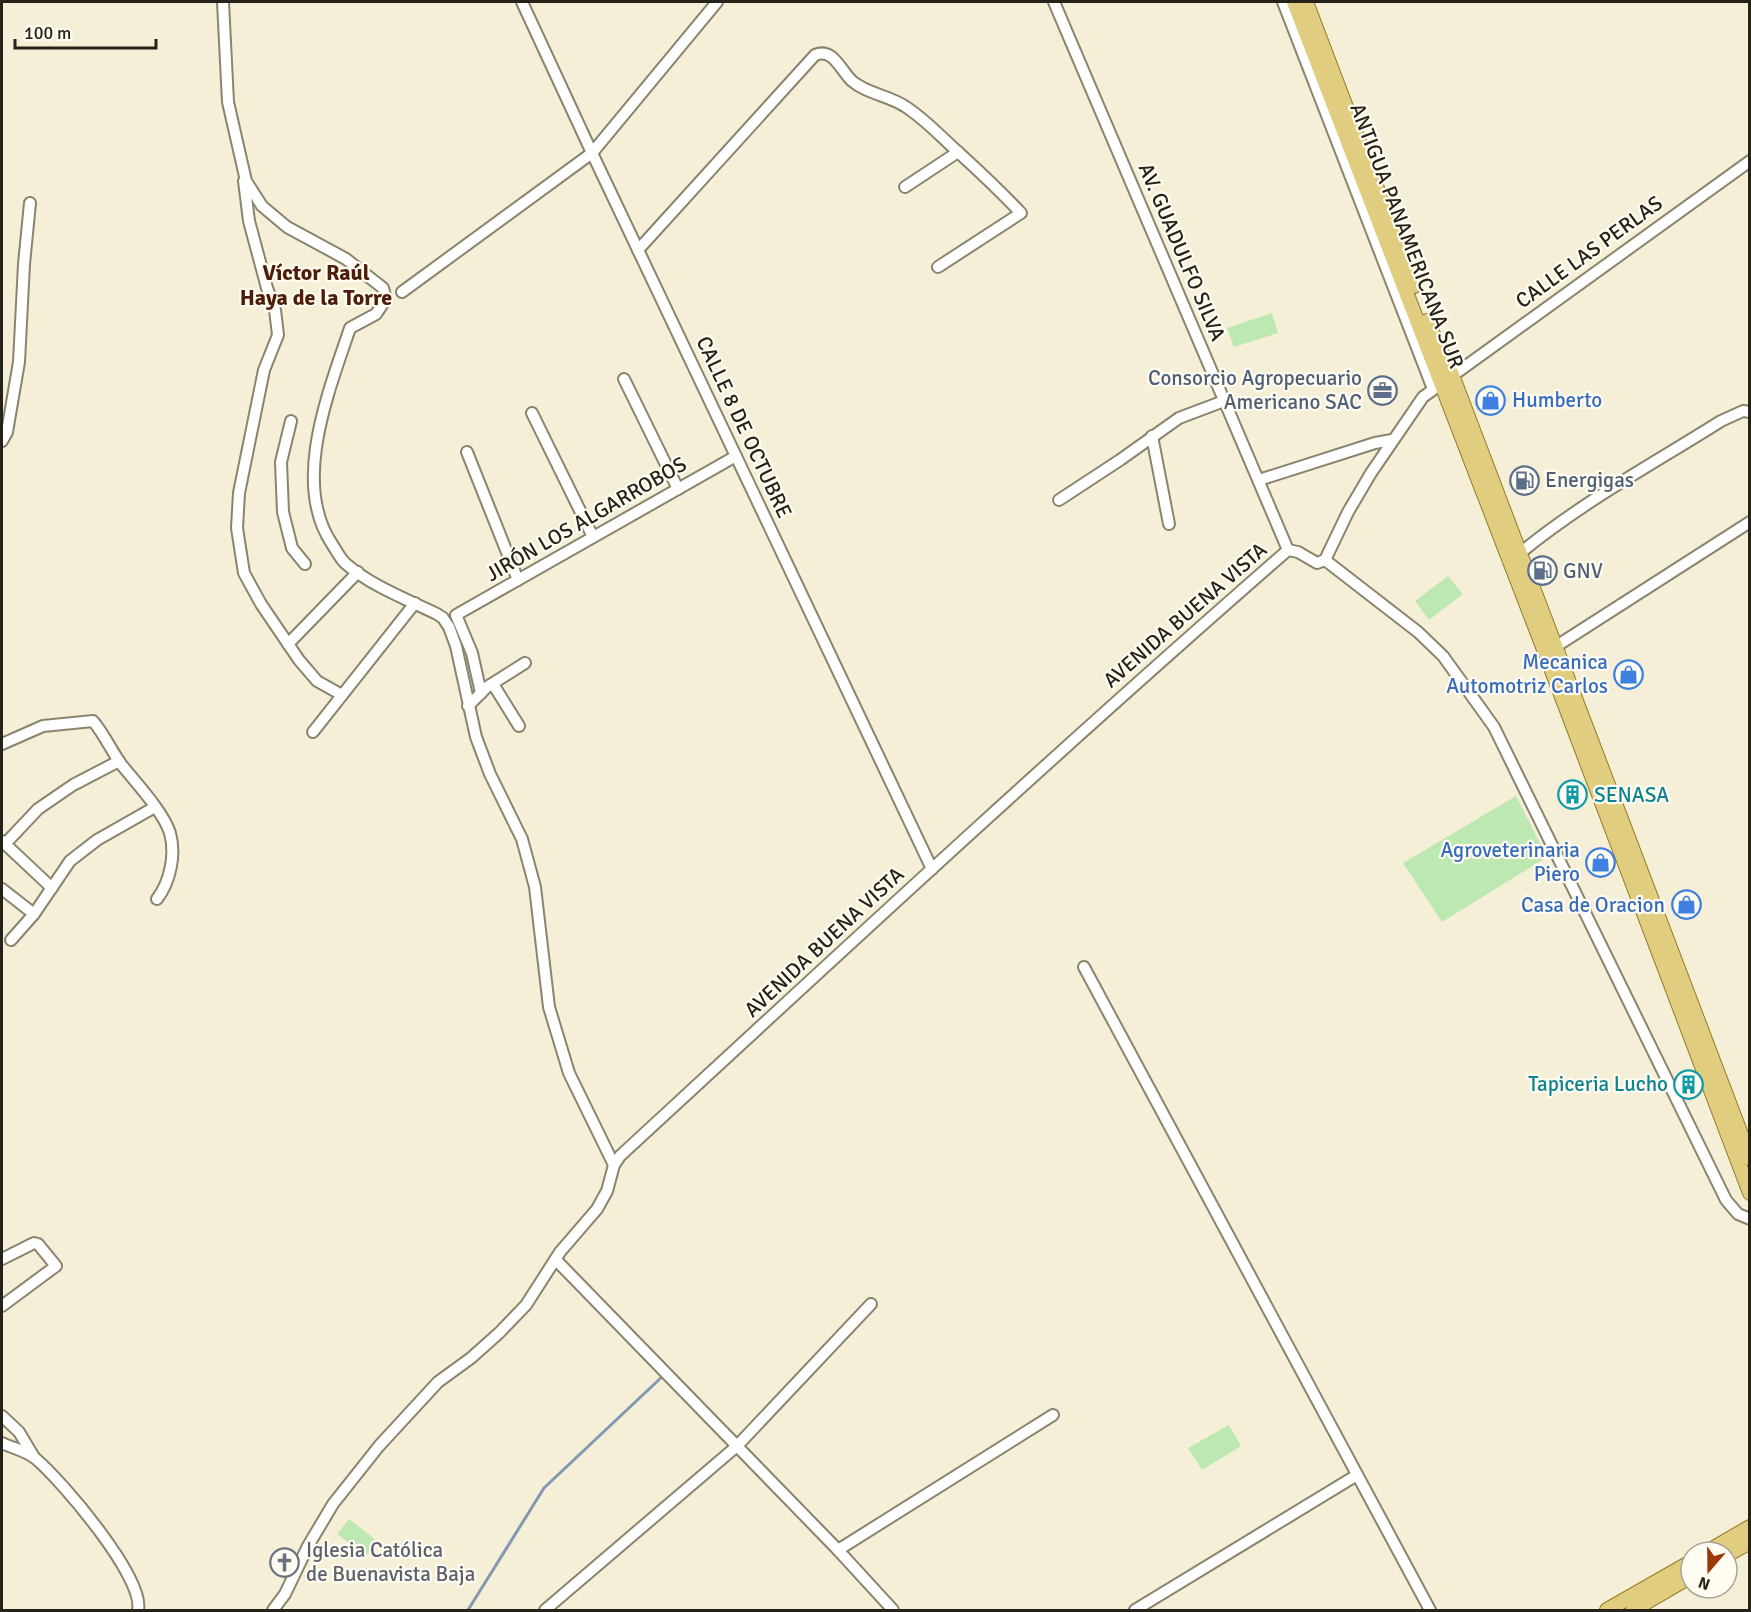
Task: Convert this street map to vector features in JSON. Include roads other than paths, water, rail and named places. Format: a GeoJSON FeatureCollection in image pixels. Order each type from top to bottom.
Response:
{"type":"FeatureCollection","features":[{"type":"Feature","properties":{"kind":"main road","name":"ANTIGUA PANAMERICANA SUR"},"geometry":{"type":"LineString","coordinates":[[1294,2],[1364,169]]}},
{"type":"Feature","properties":{"kind":"main road","name":"ANTIGUA PANAMERICANA SUR"},"geometry":{"type":"LineString","coordinates":[[1306,2],[1442,382],[1749,1158]]}},
{"type":"Feature","properties":{"kind":"main road","name":"ANTIGUA PANAMERICANA SUR"},"geometry":{"type":"LineString","coordinates":[[1442,382],[1519,554],[1555,647],[1749,1193]]}},
{"type":"Feature","properties":{"kind":"main road"},"geometry":{"type":"LineString","coordinates":[[1727,1540],[1749,1527]]}},
{"type":"Feature","properties":{"kind":"main road"},"geometry":{"type":"LineString","coordinates":[[1607,1611],[1679,1569]]}},
{"type":"Feature","properties":{"kind":"main road"},"geometry":{"type":"LineString","coordinates":[[1633,1611],[1679,1583]]}},
{"type":"Feature","properties":{"kind":"street"},"geometry":{"type":"LineString","coordinates":[[222,2],[228,102],[246,181],[262,206],[287,227],[346,259],[382,288],[386,299],[376,314],[350,328],[318,434],[313,486],[318,518],[344,562],[375,584],[443,618],[449,627],[463,672],[476,737],[490,774],[522,839],[535,887],[549,1007],[569,1073],[614,1165]]}},
{"type":"Feature","properties":{"kind":"street","name":"CALLE 8 DE OCTUBRE"},"geometry":{"type":"LineString","coordinates":[[522,2],[932,869]]}},
{"type":"Feature","properties":{"kind":"street"},"geometry":{"type":"LineString","coordinates":[[402,292],[592,153],[717,2]]}},
{"type":"Feature","properties":{"kind":"street","name":"AV. GUADULFO SILVA"},"geometry":{"type":"LineString","coordinates":[[1053,2],[1288,550]]}},
{"type":"Feature","properties":{"kind":"street"},"geometry":{"type":"LineString","coordinates":[[1283,2],[1442,382],[1424,397],[1392,440],[1348,512],[1325,560],[1419,632],[1443,656],[1494,727],[1726,1200],[1738,1214],[1749,1219]]}},
{"type":"Feature","properties":{"kind":"street"},"geometry":{"type":"LineString","coordinates":[[638,249],[815,54],[822,52],[838,62],[853,82],[904,105],[926,121],[1021,213],[938,267]]}},
{"type":"Feature","properties":{"kind":"street"},"geometry":{"type":"LineString","coordinates":[[905,187],[958,152]]}},
{"type":"Feature","properties":{"kind":"street","name":"CALLE LAS PERLAS"},"geometry":{"type":"LineString","coordinates":[[1442,382],[1749,161]]}},
{"type":"Feature","properties":{"kind":"street"},"geometry":{"type":"LineString","coordinates":[[243,169],[249,220],[275,310],[278,335],[264,370],[239,493],[237,528],[244,573],[261,604],[299,660],[317,681],[342,696]]}},
{"type":"Feature","properties":{"kind":"street"},"geometry":{"type":"LineString","coordinates":[[2,441],[7,432],[19,362],[30,203]]}},
{"type":"Feature","properties":{"kind":"street"},"geometry":{"type":"LineString","coordinates":[[624,379],[678,489]]}},
{"type":"Feature","properties":{"kind":"street"},"geometry":{"type":"LineString","coordinates":[[1059,500],[1179,418],[1224,401]]}},
{"type":"Feature","properties":{"kind":"street"},"geometry":{"type":"LineString","coordinates":[[1519,554],[1553,526],[1593,499],[1721,421],[1743,411],[1749,412]]}},
{"type":"Feature","properties":{"kind":"street"},"geometry":{"type":"LineString","coordinates":[[532,413],[593,537]]}},
{"type":"Feature","properties":{"kind":"street"},"geometry":{"type":"LineString","coordinates":[[291,422],[281,462],[283,512],[292,548],[305,564]]}},
{"type":"Feature","properties":{"kind":"street"},"geometry":{"type":"LineString","coordinates":[[1152,436],[1169,524]]}},
{"type":"Feature","properties":{"kind":"street"},"geometry":{"type":"LineString","coordinates":[[1258,480],[1375,443],[1392,440]]}},
{"type":"Feature","properties":{"kind":"street"},"geometry":{"type":"LineString","coordinates":[[467,452],[518,580]]}},
{"type":"Feature","properties":{"kind":"street","name":"JIRÓN LOS ALGARROBOS"},"geometry":{"type":"LineString","coordinates":[[481,693],[472,653],[456,615],[736,456]]}},
{"type":"Feature","properties":{"kind":"street"},"geometry":{"type":"LineString","coordinates":[[1555,647],[1749,522]]}},
{"type":"Feature","properties":{"kind":"street","name":"AVENIDA BUENA VISTA"},"geometry":{"type":"LineString","coordinates":[[273,1611],[285,1594],[308,1545],[333,1504],[379,1446],[438,1382],[471,1358],[519,1312],[556,1260],[597,1209],[607,1191],[614,1165],[620,1156],[1219,608],[1288,550],[1298,552],[1317,563],[1325,560]]}},
{"type":"Feature","properties":{"kind":"street"},"geometry":{"type":"LineString","coordinates":[[288,644],[358,572]]}},
{"type":"Feature","properties":{"kind":"street"},"geometry":{"type":"LineString","coordinates":[[313,732],[415,603]]}},
{"type":"Feature","properties":{"kind":"street"},"geometry":{"type":"LineString","coordinates":[[468,706],[481,693],[525,663]]}},
{"type":"Feature","properties":{"kind":"street"},"geometry":{"type":"LineString","coordinates":[[493,684],[519,726]]}},
{"type":"Feature","properties":{"kind":"street"},"geometry":{"type":"LineString","coordinates":[[2,744],[43,726],[90,720],[96,723],[119,761],[155,807],[170,833],[172,860],[166,887],[157,900]]}},
{"type":"Feature","properties":{"kind":"street"},"geometry":{"type":"LineString","coordinates":[[52,888],[3,842],[38,809],[74,785],[119,761]]}},
{"type":"Feature","properties":{"kind":"street"},"geometry":{"type":"LineString","coordinates":[[11,940],[34,914],[70,861],[97,840],[155,807]]}},
{"type":"Feature","properties":{"kind":"street"},"geometry":{"type":"LineString","coordinates":[[2,889],[34,914]]}},
{"type":"Feature","properties":{"kind":"street"},"geometry":{"type":"LineString","coordinates":[[1084,967],[1430,1611]]}},
{"type":"Feature","properties":{"kind":"street"},"geometry":{"type":"LineString","coordinates":[[2,1259],[34,1243],[38,1244],[56,1267],[2,1306]]}},
{"type":"Feature","properties":{"kind":"street"},"geometry":{"type":"LineString","coordinates":[[556,1260],[838,1550],[893,1611]]}},
{"type":"Feature","properties":{"kind":"street"},"geometry":{"type":"LineString","coordinates":[[545,1611],[737,1446],[871,1304]]}},
{"type":"Feature","properties":{"kind":"street"},"geometry":{"type":"LineString","coordinates":[[838,1550],[1053,1415]]}},
{"type":"Feature","properties":{"kind":"street"},"geometry":{"type":"LineString","coordinates":[[2,1416],[19,1432],[34,1457],[73,1496],[110,1545],[135,1590],[140,1607],[138,1611]]}},
{"type":"Feature","properties":{"kind":"street"},"geometry":{"type":"LineString","coordinates":[[2,1443],[34,1457]]}},
{"type":"Feature","properties":{"kind":"street"},"geometry":{"type":"LineString","coordinates":[[1135,1611],[1357,1475]]}},
{"type":"Feature","properties":{"kind":"waterway"},"geometry":{"type":"LineString","coordinates":[[468,1610],[544,1488],[665,1374]]}},
{"type":"Feature","properties":{"kind":"place","name":"Consorcio Agropecuario Americano SAC"},"geometry":{"type":"Point","coordinates":[1383,390]}},
{"type":"Feature","properties":{"kind":"place","name":"Humberto"},"geometry":{"type":"Point","coordinates":[1491,400]}},
{"type":"Feature","properties":{"kind":"place","name":"Energigas"},"geometry":{"type":"Point","coordinates":[1524,480]}},
{"type":"Feature","properties":{"kind":"place","name":"GNV"},"geometry":{"type":"Point","coordinates":[1542,571]}},
{"type":"Feature","properties":{"kind":"place","name":"Mecanica Automotriz Carlos"},"geometry":{"type":"Point","coordinates":[1629,674]}},
{"type":"Feature","properties":{"kind":"place","name":"SENASA"},"geometry":{"type":"Point","coordinates":[1573,795]}},
{"type":"Feature","properties":{"kind":"place","name":"Agroveterinaria Piero"},"geometry":{"type":"Point","coordinates":[1601,862]}},
{"type":"Feature","properties":{"kind":"place","name":"Casa de Oracion"},"geometry":{"type":"Point","coordinates":[1686,905]}},
{"type":"Feature","properties":{"kind":"place","name":"Tapiceria Lucho"},"geometry":{"type":"Point","coordinates":[1689,1084]}},
{"type":"Feature","properties":{"kind":"place","name":"Iglesia Católica de Buenavista Baja"},"geometry":{"type":"Point","coordinates":[285,1562]}},
{"type":"Feature","properties":{"kind":"district","name":"Víctor Raúl Haya de la Torre"},"geometry":{"type":"Point","coordinates":[316,284]}}]}
